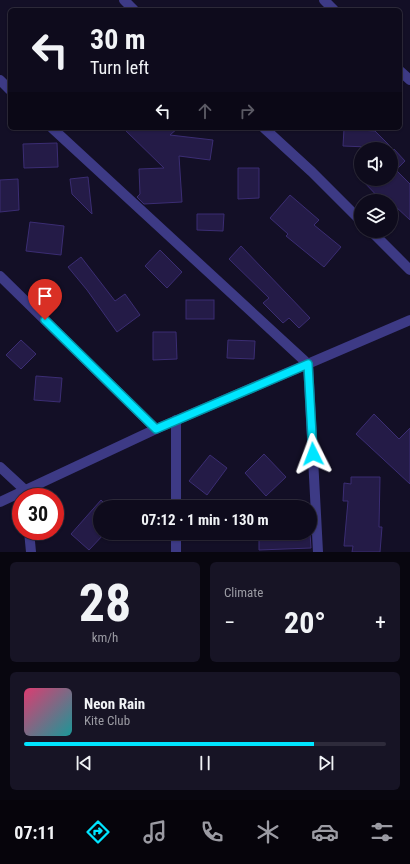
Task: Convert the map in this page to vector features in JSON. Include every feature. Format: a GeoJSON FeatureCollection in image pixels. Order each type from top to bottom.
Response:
{"type":"FeatureCollection","features":[{"type":"Feature","properties":{"kind":"street"},"geometry":{"type":"LineString","coordinates":[[124,0],[132,8]]}},
{"type":"Feature","properties":{"kind":"street"},"geometry":{"type":"LineString","coordinates":[[324,0],[332,8]]}},
{"type":"Feature","properties":{"kind":"street"},"geometry":{"type":"LineString","coordinates":[[402,73],[410,80]]}},
{"type":"Feature","properties":{"kind":"street"},"geometry":{"type":"LineString","coordinates":[[0,80],[8,88]]}},
{"type":"Feature","properties":{"kind":"street"},"geometry":{"type":"LineString","coordinates":[[54,130],[308,364],[318,552]]}},
{"type":"Feature","properties":{"kind":"street"},"geometry":{"type":"LineString","coordinates":[[266,130],[312,172],[354,214]]}},
{"type":"Feature","properties":{"kind":"street"},"geometry":{"type":"LineString","coordinates":[[378,238],[410,270]]}},
{"type":"Feature","properties":{"kind":"street"},"geometry":{"type":"LineString","coordinates":[[0,276],[156,429]]}},
{"type":"Feature","properties":{"kind":"street"},"geometry":{"type":"LineString","coordinates":[[38,488],[156,429],[410,320]]}},
{"type":"Feature","properties":{"kind":"street"},"geometry":{"type":"LineString","coordinates":[[176,420],[176,500]]}},
{"type":"Feature","properties":{"kind":"street"},"geometry":{"type":"LineString","coordinates":[[0,467],[20,488]]}},
{"type":"Feature","properties":{"kind":"street"},"geometry":{"type":"LineString","coordinates":[[0,502],[12,498]]}},
{"type":"Feature","properties":{"kind":"street"},"geometry":{"type":"LineString","coordinates":[[30,540],[31,552]]}},
{"type":"Feature","properties":{"kind":"street"},"geometry":{"type":"LineString","coordinates":[[176,540],[176,552]]}},
{"type":"Feature","properties":{"kind":"building"},"geometry":{"type":"Polygon","coordinates":[[[125,130],[176,130],[170,135],[213,140],[210,160],[179,156],[182,202],[144,204],[137,197],[140,194],[139,169],[164,168],[125,130]]]}},
{"type":"Feature","properties":{"kind":"building"},"geometry":{"type":"Polygon","coordinates":[[[344,130],[375,131],[386,142],[354,142],[354,146],[343,146],[344,130]]]}},
{"type":"Feature","properties":{"kind":"building"},"geometry":{"type":"Polygon","coordinates":[[[57,143],[58,167],[24,168],[23,144],[57,143]]]}},
{"type":"Feature","properties":{"kind":"building"},"geometry":{"type":"Polygon","coordinates":[[[398,153],[405,161],[398,168],[398,153]]]}},
{"type":"Feature","properties":{"kind":"building"},"geometry":{"type":"Polygon","coordinates":[[[238,168],[259,168],[259,198],[238,199],[238,168]]]}},
{"type":"Feature","properties":{"kind":"building"},"geometry":{"type":"Polygon","coordinates":[[[398,172],[410,184],[410,220],[398,209],[398,194],[375,194],[368,186],[398,186],[398,172]]]}},
{"type":"Feature","properties":{"kind":"building"},"geometry":{"type":"Polygon","coordinates":[[[88,177],[92,214],[72,194],[70,179],[88,177]]]}},
{"type":"Feature","properties":{"kind":"building"},"geometry":{"type":"Polygon","coordinates":[[[18,179],[19,210],[0,212],[0,180],[18,179]]]}},
{"type":"Feature","properties":{"kind":"building"},"geometry":{"type":"Polygon","coordinates":[[[290,195],[319,220],[314,225],[341,247],[324,267],[286,236],[288,234],[270,218],[290,195]]]}},
{"type":"Feature","properties":{"kind":"building"},"geometry":{"type":"Polygon","coordinates":[[[197,214],[224,214],[223,231],[197,230],[197,214]]]}},
{"type":"Feature","properties":{"kind":"building"},"geometry":{"type":"Polygon","coordinates":[[[30,222],[64,226],[61,255],[26,251],[30,222]]]}},
{"type":"Feature","properties":{"kind":"building"},"geometry":{"type":"Polygon","coordinates":[[[241,246],[310,318],[299,328],[289,318],[283,323],[263,303],[269,298],[229,259],[241,246]]]}},
{"type":"Feature","properties":{"kind":"building"},"geometry":{"type":"Polygon","coordinates":[[[160,250],[182,272],[167,288],[145,266],[160,250]]]}},
{"type":"Feature","properties":{"kind":"building"},"geometry":{"type":"Polygon","coordinates":[[[81,257],[115,301],[125,294],[140,315],[117,332],[87,290],[68,267],[81,257]]]}},
{"type":"Feature","properties":{"kind":"building"},"geometry":{"type":"Polygon","coordinates":[[[186,300],[214,300],[214,319],[186,319],[186,300]]]}},
{"type":"Feature","properties":{"kind":"building"},"geometry":{"type":"Polygon","coordinates":[[[153,332],[176,332],[177,359],[153,360],[153,332]]]}},
{"type":"Feature","properties":{"kind":"building"},"geometry":{"type":"Polygon","coordinates":[[[21,340],[36,354],[21,369],[6,355],[21,340]]]}},
{"type":"Feature","properties":{"kind":"building"},"geometry":{"type":"Polygon","coordinates":[[[228,340],[255,341],[254,359],[227,358],[228,340]]]}},
{"type":"Feature","properties":{"kind":"building"},"geometry":{"type":"Polygon","coordinates":[[[36,376],[62,378],[60,402],[34,400],[36,376]]]}},
{"type":"Feature","properties":{"kind":"building"},"geometry":{"type":"Polygon","coordinates":[[[374,414],[399,439],[410,428],[410,484],[356,434],[374,414]]]}},
{"type":"Feature","properties":{"kind":"building"},"geometry":{"type":"Polygon","coordinates":[[[264,454],[286,477],[266,496],[245,473],[264,454]]]}},
{"type":"Feature","properties":{"kind":"building"},"geometry":{"type":"Polygon","coordinates":[[[210,455],[227,468],[207,495],[189,481],[210,455]]]}},
{"type":"Feature","properties":{"kind":"building"},"geometry":{"type":"Polygon","coordinates":[[[351,477],[380,477],[379,527],[382,527],[380,552],[352,552],[353,546],[344,546],[348,501],[343,501],[344,483],[351,484],[351,477]]]}},
{"type":"Feature","properties":{"kind":"building"},"geometry":{"type":"Polygon","coordinates":[[[93,509],[93,540],[98,540],[89,550],[71,534],[93,509]]]}},
{"type":"Feature","properties":{"kind":"building"},"geometry":{"type":"Polygon","coordinates":[[[259,540],[310,540],[311,548],[259,550],[259,540]]]}},
{"type":"Feature","properties":{"kind":"route"},"geometry":{"type":"LineString","coordinates":[[45,320],[156,429],[308,364],[313,454]]}}]}
